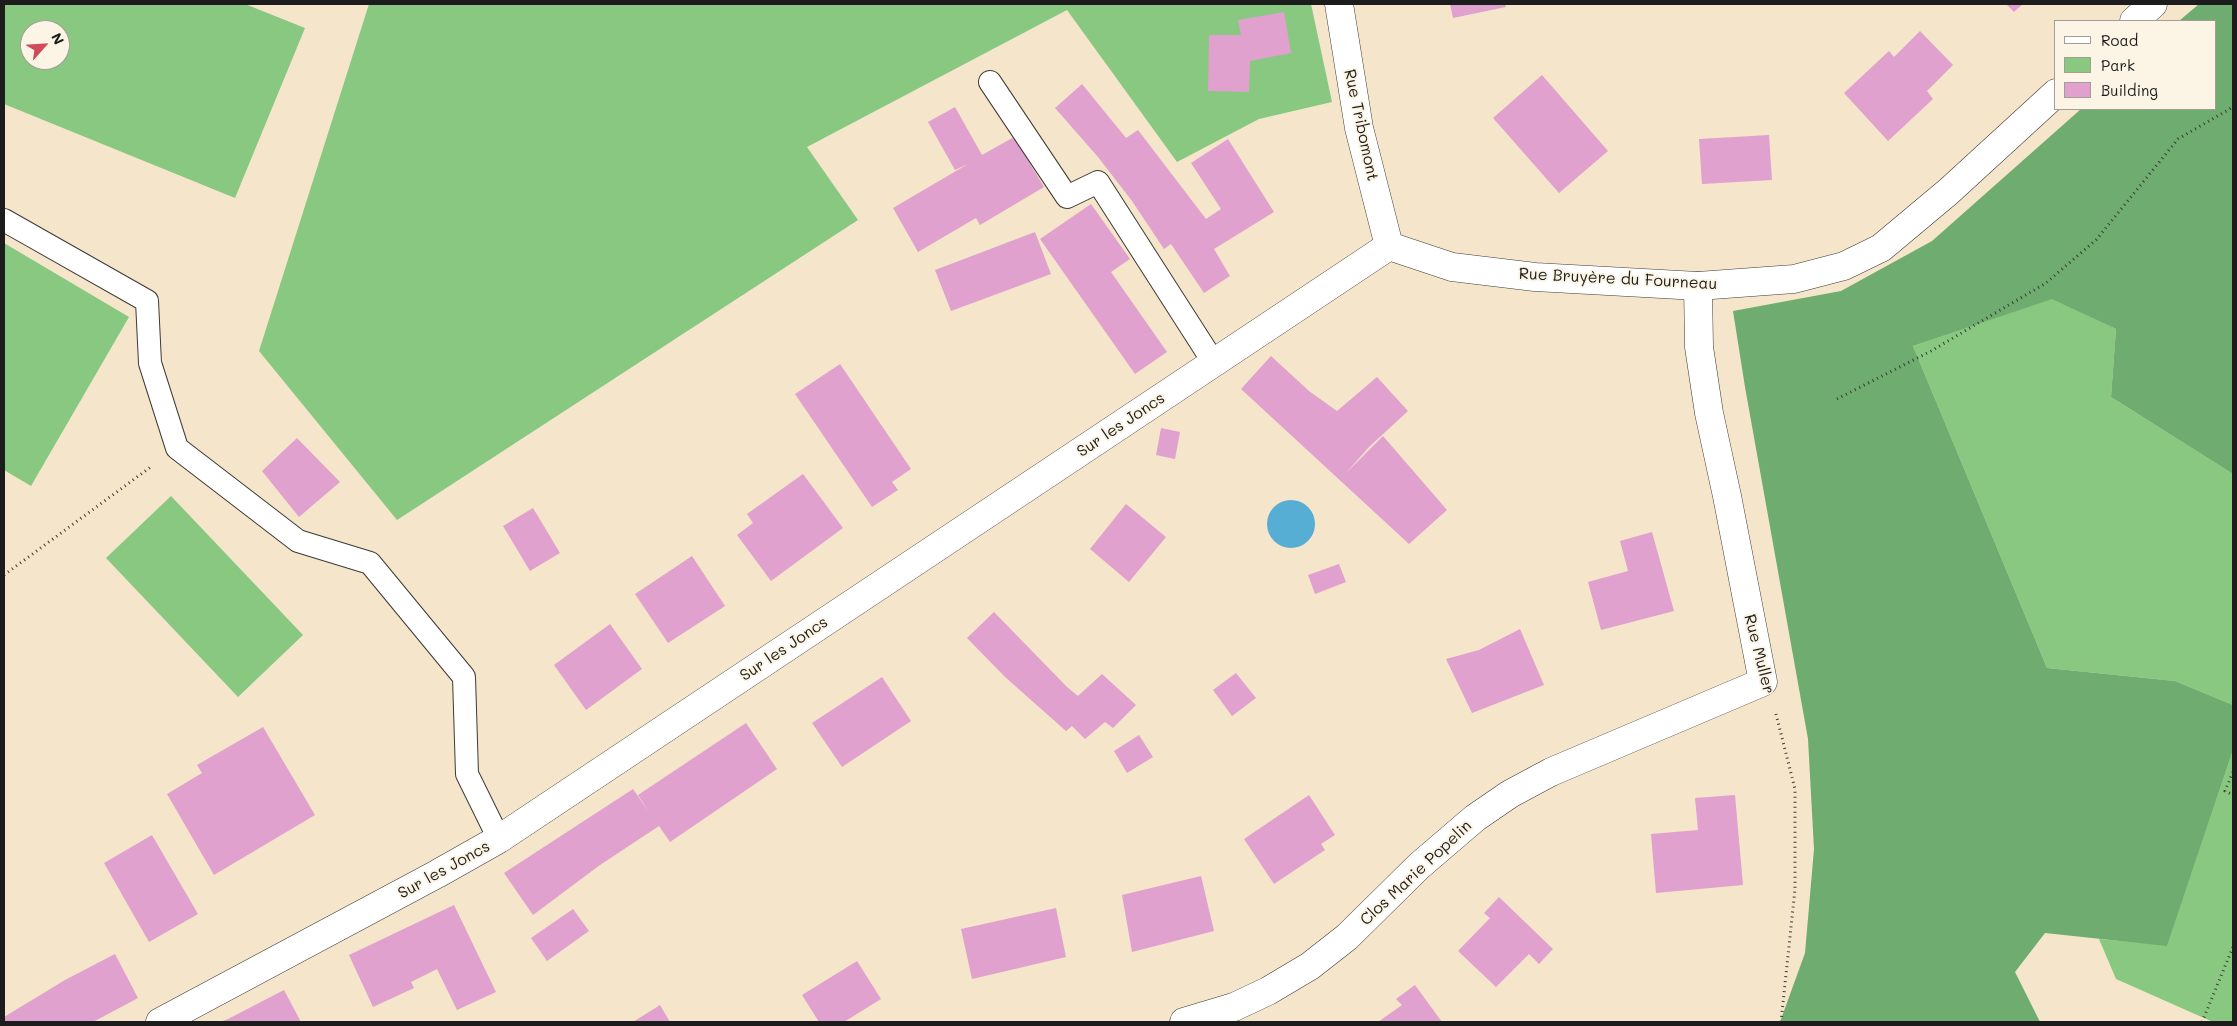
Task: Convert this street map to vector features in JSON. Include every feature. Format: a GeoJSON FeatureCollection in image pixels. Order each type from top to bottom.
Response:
{"type":"FeatureCollection","features":[{"type":"Feature","properties":{"kind":"street","name":"Rue Tribomont"},"geometry":{"type":"LineString","coordinates":[[1339,4],[1359,128],[1389,246]]}},
{"type":"Feature","properties":{"kind":"street"},"geometry":{"type":"LineString","coordinates":[[2135,20],[2153,4]]}},
{"type":"Feature","properties":{"kind":"street","name":"Rue Bruyère du Fourneau"},"geometry":{"type":"LineString","coordinates":[[1389,246],[1452,267],[1535,277],[1698,286],[1794,280],[1844,266],[1881,248],[1948,192],[2054,95]]}},
{"type":"Feature","properties":{"kind":"street","name":"Sur les Joncs"},"geometry":{"type":"LineString","coordinates":[[160,1022],[499,839],[1389,246]]}},
{"type":"Feature","properties":{"kind":"street","name":"Rue Muller"},"geometry":{"type":"LineString","coordinates":[[1698,286],[1699,347],[1709,413],[1763,682]]}},
{"type":"Feature","properties":{"kind":"street","name":"Clos Marie Popelin"},"geometry":{"type":"LineString","coordinates":[[1184,1022],[1234,1007],[1268,991],[1310,966],[1347,937],[1419,866],[1475,818],[1510,794],[1551,772],[1763,682]]}},
{"type":"Feature","properties":{"kind":"lane"},"geometry":{"type":"LineString","coordinates":[[990,82],[1067,197],[1098,182],[1214,362]]}},
{"type":"Feature","properties":{"kind":"lane"},"geometry":{"type":"LineString","coordinates":[[4,220],[147,301],[150,363],[177,448],[298,541],[370,563],[464,677],[467,774],[499,839]]}},
{"type":"Feature","properties":{"kind":"path"},"geometry":{"type":"LineString","coordinates":[[1837,399],[1931,351],[2046,283],[2096,240],[2178,139],[2233,107]]}},
{"type":"Feature","properties":{"kind":"path"},"geometry":{"type":"LineString","coordinates":[[4,575],[177,448]]}},
{"type":"Feature","properties":{"kind":"path","name":"Rue Muller"},"geometry":{"type":"LineString","coordinates":[[1763,682],[1777,717],[1795,789],[1795,889],[1781,1022]]}},
{"type":"Feature","properties":{"kind":"path"},"geometry":{"type":"LineString","coordinates":[[2233,772],[2225,791],[2233,795]]}},
{"type":"Feature","properties":{"kind":"path"},"geometry":{"type":"LineString","coordinates":[[2202,1022],[2233,947]]}},
{"type":"Feature","properties":{"kind":"green space"},"geometry":{"type":"Polygon","coordinates":[[[4,4],[245,4],[305,28],[235,198],[4,104],[4,4]]]}},
{"type":"Feature","properties":{"kind":"green space"},"geometry":{"type":"Polygon","coordinates":[[[369,4],[1311,4],[1332,102],[1259,119],[1177,162],[1067,10],[807,147],[858,220],[397,520],[259,351],[369,4]]]}},
{"type":"Feature","properties":{"kind":"green space"},"geometry":{"type":"Polygon","coordinates":[[[2199,4],[2233,4],[2233,474],[2111,397],[2116,329],[2052,299],[1913,346],[2047,668],[2175,681],[2233,705],[2233,750],[2167,946],[2045,933],[2015,972],[2040,1022],[1780,1022],[1805,953],[1814,849],[1808,739],[1733,311],[1841,291],[1932,241],[2080,110],[2217,110],[2217,20],[2180,20],[2199,4]]]}},
{"type":"Feature","properties":{"kind":"green space"},"geometry":{"type":"Polygon","coordinates":[[[4,243],[129,317],[31,486],[4,470],[4,243]]]}},
{"type":"Feature","properties":{"kind":"green space"},"geometry":{"type":"Polygon","coordinates":[[[2052,298],[2116,329],[2111,397],[2233,474],[2233,705],[2175,681],[2047,668],[1913,346],[2052,298]]]}},
{"type":"Feature","properties":{"kind":"green space"},"geometry":{"type":"Polygon","coordinates":[[[171,496],[303,635],[238,697],[106,558],[171,496]]]}},
{"type":"Feature","properties":{"kind":"green space"},"geometry":{"type":"Polygon","coordinates":[[[2233,750],[2233,1022],[2213,1022],[2116,979],[2099,939],[2167,945],[2233,750]]]}},
{"type":"Feature","properties":{"kind":"water"},"geometry":{"type":"Polygon","coordinates":[[[1286,500],[1296,500],[1305,504],[1311,510],[1314,515],[1314,533],[1305,544],[1296,548],[1286,548],[1277,544],[1271,538],[1267,529],[1267,519],[1271,510],[1277,504],[1286,500]]]}},
{"type":"Feature","properties":{"kind":"building"},"geometry":{"type":"Polygon","coordinates":[[[1450,4],[1505,4],[1506,7],[1453,18],[1450,4]]]}},
{"type":"Feature","properties":{"kind":"building"},"geometry":{"type":"Polygon","coordinates":[[[2006,4],[2023,4],[2014,12],[2006,4]]]}},
{"type":"Feature","properties":{"kind":"building"},"geometry":{"type":"Polygon","coordinates":[[[1284,12],[1291,53],[1250,61],[1249,92],[1208,91],[1209,35],[1241,35],[1238,20],[1284,12]]]}},
{"type":"Feature","properties":{"kind":"building"},"geometry":{"type":"Polygon","coordinates":[[[1920,31],[1953,65],[1927,91],[1933,99],[1888,141],[1844,93],[1889,51],[1894,57],[1920,31]]]}},
{"type":"Feature","properties":{"kind":"building"},"geometry":{"type":"Polygon","coordinates":[[[1542,75],[1608,151],[1559,193],[1493,118],[1542,75]]]}},
{"type":"Feature","properties":{"kind":"building"},"geometry":{"type":"Polygon","coordinates":[[[1082,84],[1126,138],[1138,130],[1206,219],[1221,209],[1191,163],[1228,139],[1274,212],[1214,249],[1230,276],[1204,293],[1171,244],[1164,249],[1132,201],[1098,157],[1055,108],[1082,84]]]}},
{"type":"Feature","properties":{"kind":"building"},"geometry":{"type":"Polygon","coordinates":[[[955,107],[982,155],[1014,137],[1044,187],[980,225],[976,218],[918,252],[893,208],[968,164],[955,170],[928,122],[955,107]]]}},
{"type":"Feature","properties":{"kind":"building"},"geometry":{"type":"Polygon","coordinates":[[[1769,135],[1772,180],[1702,184],[1699,139],[1769,135]]]}},
{"type":"Feature","properties":{"kind":"building"},"geometry":{"type":"Polygon","coordinates":[[[1091,204],[1130,259],[1111,272],[1167,352],[1135,374],[1040,239],[1091,204]]]}},
{"type":"Feature","properties":{"kind":"building"},"geometry":{"type":"Polygon","coordinates":[[[1035,232],[1051,274],[951,311],[935,270],[1035,232]]]}},
{"type":"Feature","properties":{"kind":"building"},"geometry":{"type":"Polygon","coordinates":[[[1271,356],[1309,391],[1337,411],[1377,377],[1408,411],[1369,447],[1346,473],[1383,436],[1447,510],[1409,544],[1241,389],[1271,356]]]}},
{"type":"Feature","properties":{"kind":"building"},"geometry":{"type":"Polygon","coordinates":[[[840,364],[911,469],[892,482],[898,490],[872,507],[795,394],[840,364]]]}},
{"type":"Feature","properties":{"kind":"building"},"geometry":{"type":"Polygon","coordinates":[[[1161,428],[1180,432],[1175,459],[1156,455],[1161,428]]]}},
{"type":"Feature","properties":{"kind":"building"},"geometry":{"type":"Polygon","coordinates":[[[297,438],[340,482],[299,517],[262,471],[297,438]]]}},
{"type":"Feature","properties":{"kind":"building"},"geometry":{"type":"Polygon","coordinates":[[[803,474],[843,528],[771,581],[737,535],[753,523],[747,514],[803,474]]]}},
{"type":"Feature","properties":{"kind":"building"},"geometry":{"type":"Polygon","coordinates":[[[1126,504],[1166,537],[1129,582],[1090,549],[1126,504]]]}},
{"type":"Feature","properties":{"kind":"building"},"geometry":{"type":"Polygon","coordinates":[[[533,508],[560,553],[530,571],[503,526],[533,508]]]}},
{"type":"Feature","properties":{"kind":"building"},"geometry":{"type":"Polygon","coordinates":[[[1652,532],[1674,611],[1601,630],[1588,582],[1628,571],[1620,541],[1652,532]]]}},
{"type":"Feature","properties":{"kind":"building"},"geometry":{"type":"Polygon","coordinates":[[[692,556],[725,606],[668,643],[635,594],[692,556]]]}},
{"type":"Feature","properties":{"kind":"building"},"geometry":{"type":"Polygon","coordinates":[[[1339,564],[1346,582],[1315,594],[1308,575],[1339,564]]]}},
{"type":"Feature","properties":{"kind":"building"},"geometry":{"type":"Polygon","coordinates":[[[994,612],[1078,696],[1102,674],[1136,705],[1113,728],[1105,722],[1085,739],[1072,726],[1066,731],[1005,677],[967,638],[994,612]]]}},
{"type":"Feature","properties":{"kind":"building"},"geometry":{"type":"Polygon","coordinates":[[[610,624],[642,669],[586,710],[554,665],[610,624]]]}},
{"type":"Feature","properties":{"kind":"building"},"geometry":{"type":"Polygon","coordinates":[[[1520,629],[1544,685],[1472,713],[1446,659],[1479,650],[1520,629]]]}},
{"type":"Feature","properties":{"kind":"building"},"geometry":{"type":"Polygon","coordinates":[[[1236,673],[1256,698],[1232,716],[1213,690],[1236,673]]]}},
{"type":"Feature","properties":{"kind":"building"},"geometry":{"type":"Polygon","coordinates":[[[882,677],[911,721],[842,767],[812,723],[882,677]]]}},
{"type":"Feature","properties":{"kind":"building"},"geometry":{"type":"Polygon","coordinates":[[[746,723],[777,769],[670,842],[659,826],[600,865],[533,915],[504,873],[633,789],[649,812],[638,795],[746,723]]]}},
{"type":"Feature","properties":{"kind":"building"},"geometry":{"type":"Polygon","coordinates":[[[263,727],[315,815],[214,875],[167,794],[202,773],[197,765],[263,727]]]}},
{"type":"Feature","properties":{"kind":"building"},"geometry":{"type":"Polygon","coordinates":[[[1139,735],[1153,757],[1127,773],[1114,751],[1139,735]]]}},
{"type":"Feature","properties":{"kind":"building"},"geometry":{"type":"Polygon","coordinates":[[[1309,795],[1335,835],[1321,844],[1325,850],[1274,884],[1244,839],[1309,795]]]}},
{"type":"Feature","properties":{"kind":"building"},"geometry":{"type":"Polygon","coordinates":[[[1735,795],[1743,885],[1656,893],[1651,834],[1698,830],[1695,798],[1735,795]]]}},
{"type":"Feature","properties":{"kind":"building"},"geometry":{"type":"Polygon","coordinates":[[[152,835],[198,914],[149,942],[104,863],[152,835]]]}},
{"type":"Feature","properties":{"kind":"building"},"geometry":{"type":"Polygon","coordinates":[[[1201,876],[1214,931],[1132,952],[1122,895],[1201,876]]]}},
{"type":"Feature","properties":{"kind":"building"},"geometry":{"type":"Polygon","coordinates":[[[1499,897],[1553,949],[1539,964],[1529,954],[1496,987],[1458,951],[1490,918],[1484,913],[1499,897]]]}},
{"type":"Feature","properties":{"kind":"building"},"geometry":{"type":"Polygon","coordinates":[[[454,905],[496,992],[457,1010],[437,969],[411,982],[414,988],[373,1007],[349,955],[454,905]]]}},
{"type":"Feature","properties":{"kind":"building"},"geometry":{"type":"Polygon","coordinates":[[[1056,908],[1066,957],[972,979],[961,929],[1056,908]]]}},
{"type":"Feature","properties":{"kind":"building"},"geometry":{"type":"Polygon","coordinates":[[[573,909],[589,931],[547,961],[531,938],[573,909]]]}},
{"type":"Feature","properties":{"kind":"building"},"geometry":{"type":"Polygon","coordinates":[[[115,954],[138,998],[93,1022],[4,1022],[4,1017],[65,980],[115,954]]]}},
{"type":"Feature","properties":{"kind":"building"},"geometry":{"type":"Polygon","coordinates":[[[857,961],[881,999],[844,1022],[819,1022],[802,995],[857,961]]]}},
{"type":"Feature","properties":{"kind":"building"},"geometry":{"type":"Polygon","coordinates":[[[1415,985],[1442,1022],[1378,1022],[1402,1005],[1396,999],[1415,985]]]}},
{"type":"Feature","properties":{"kind":"building"},"geometry":{"type":"Polygon","coordinates":[[[284,990],[301,1022],[220,1022],[228,1019],[284,990]]]}},
{"type":"Feature","properties":{"kind":"building"},"geometry":{"type":"Polygon","coordinates":[[[660,1005],[670,1022],[633,1022],[660,1005]]]}}]}
